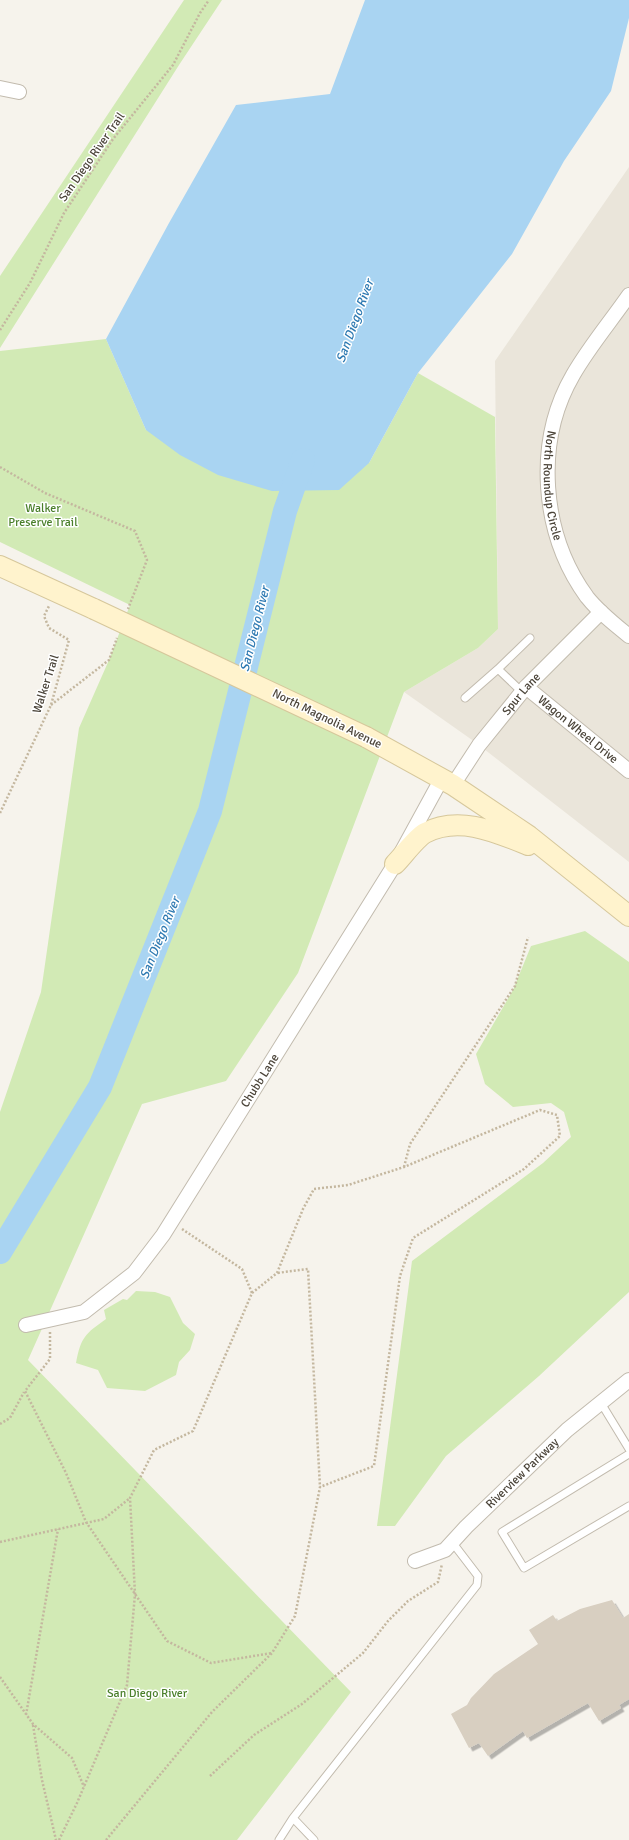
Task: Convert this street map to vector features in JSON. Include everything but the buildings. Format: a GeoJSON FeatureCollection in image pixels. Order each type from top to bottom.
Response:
{"type":"FeatureCollection","features":[{"type":"Feature","properties":{"kind":"main road","name":"North Magnolia Avenue"},"geometry":{"type":"LineString","coordinates":[[0,566],[366,737],[448,781],[529,836],[629,916]]}},
{"type":"Feature","properties":{"kind":"main road"},"geometry":{"type":"LineString","coordinates":[[395,864],[424,834],[450,825],[474,826],[502,834],[553,854]]}},
{"type":"Feature","properties":{"kind":"street"},"geometry":{"type":"LineString","coordinates":[[0,88],[20,92]]}},
{"type":"Feature","properties":{"kind":"street","name":"North Roundup Circle"},"geometry":{"type":"LineString","coordinates":[[629,295],[573,375],[559,407],[550,442],[548,487],[551,514],[563,554],[587,596],[601,612],[629,636]]}},
{"type":"Feature","properties":{"kind":"street","name":"Spur Lane"},"geometry":{"type":"LineString","coordinates":[[448,781],[524,690],[601,612]]}},
{"type":"Feature","properties":{"kind":"street","name":"Wagon Wheel Drive"},"geometry":{"type":"LineString","coordinates":[[524,690],[629,771]]}},
{"type":"Feature","properties":{"kind":"street","name":"Chubb Lane"},"geometry":{"type":"LineString","coordinates":[[26,1325],[84,1312],[134,1273],[171,1222],[448,781]]}},
{"type":"Feature","properties":{"kind":"street","name":"Riverview Parkway"},"geometry":{"type":"LineString","coordinates":[[415,1561],[449,1546],[567,1430],[629,1380]]}},
{"type":"Feature","properties":{"kind":"lane"},"geometry":{"type":"LineString","coordinates":[[465,698],[530,638]]}},
{"type":"Feature","properties":{"kind":"lane"},"geometry":{"type":"LineString","coordinates":[[498,669],[524,690]]}},
{"type":"Feature","properties":{"kind":"lane"},"geometry":{"type":"LineString","coordinates":[[601,1402],[629,1448]]}},
{"type":"Feature","properties":{"kind":"lane"},"geometry":{"type":"LineString","coordinates":[[629,1454],[502,1532],[524,1568],[629,1506]]}},
{"type":"Feature","properties":{"kind":"lane"},"geometry":{"type":"LineString","coordinates":[[279,1840],[292,1818],[477,1585],[478,1576],[449,1546]]}},
{"type":"Feature","properties":{"kind":"lane"},"geometry":{"type":"LineString","coordinates":[[292,1818],[314,1840]]}},
{"type":"Feature","properties":{"kind":"path","name":"San Diego River Trail"},"geometry":{"type":"LineString","coordinates":[[0,330],[30,283],[64,213],[113,139],[173,65],[200,13],[209,0]]}},
{"type":"Feature","properties":{"kind":"path"},"geometry":{"type":"LineString","coordinates":[[0,467],[45,493],[135,531],[147,560],[128,610]]}},
{"type":"Feature","properties":{"kind":"path","name":"Walker Trail"},"geometry":{"type":"LineString","coordinates":[[0,813],[51,705],[69,640],[49,628],[44,616],[56,592]]}},
{"type":"Feature","properties":{"kind":"path"},"geometry":{"type":"LineString","coordinates":[[51,705],[108,660],[120,631]]}},
{"type":"Feature","properties":{"kind":"path"},"geometry":{"type":"LineString","coordinates":[[404,1167],[410,1144],[515,986],[528,937]]}},
{"type":"Feature","properties":{"kind":"path"},"geometry":{"type":"LineString","coordinates":[[0,1542],[104,1519],[130,1498],[154,1450],[193,1431],[252,1293],[277,1273],[303,1209],[314,1189],[348,1184],[404,1167],[540,1110],[557,1115],[560,1136],[524,1169],[413,1238],[400,1276],[374,1466],[320,1487]]}},
{"type":"Feature","properties":{"kind":"path"},"geometry":{"type":"LineString","coordinates":[[171,1222],[242,1269],[252,1293]]}},
{"type":"Feature","properties":{"kind":"path"},"geometry":{"type":"LineString","coordinates":[[106,1840],[212,1712],[272,1654],[295,1616],[320,1487],[308,1269],[277,1273]]}},
{"type":"Feature","properties":{"kind":"path"},"geometry":{"type":"LineString","coordinates":[[0,1424],[10,1418],[25,1391],[50,1360],[50,1319]]}},
{"type":"Feature","properties":{"kind":"path"},"geometry":{"type":"LineString","coordinates":[[25,1391],[66,1473],[86,1522],[167,1641],[211,1663],[272,1654]]}},
{"type":"Feature","properties":{"kind":"path"},"geometry":{"type":"LineString","coordinates":[[59,1840],[84,1787],[127,1685],[135,1594],[130,1498]]}},
{"type":"Feature","properties":{"kind":"path"},"geometry":{"type":"LineString","coordinates":[[26,1715],[58,1529]]}},
{"type":"Feature","properties":{"kind":"path"},"geometry":{"type":"LineString","coordinates":[[210,1776],[254,1735],[302,1704],[363,1653],[388,1621],[408,1601],[438,1582],[449,1546]]}},
{"type":"Feature","properties":{"kind":"path"},"geometry":{"type":"LineString","coordinates":[[0,1677],[32,1724],[72,1758],[84,1787]]}},
{"type":"Feature","properties":{"kind":"path"},"geometry":{"type":"LineString","coordinates":[[32,1724],[42,1780],[56,1840]]}},
{"type":"Feature","properties":{"kind":"shaded area"},"geometry":{"type":"Polygon","coordinates":[[[629,167],[629,862],[475,742],[404,692],[478,648],[498,629],[495,361],[629,167]]]}},
{"type":"Feature","properties":{"kind":"green space"},"geometry":{"type":"Polygon","coordinates":[[[184,0],[222,0],[179,65],[0,348],[0,276],[184,0]]]}},
{"type":"Feature","properties":{"kind":"green space","name":"Walker Preserve Trail"},"geometry":{"type":"Polygon","coordinates":[[[106,339],[146,430],[369,463],[418,373],[495,417],[498,629],[478,648],[404,692],[298,973],[226,1081],[142,1104],[28,1360],[351,1692],[237,1840],[0,1840],[0,1112],[41,992],[79,728],[109,660],[130,605],[0,542],[0,351],[106,339]]]}},
{"type":"Feature","properties":{"kind":"green space"},"geometry":{"type":"Polygon","coordinates":[[[585,931],[629,962],[629,1292],[539,1376],[446,1456],[395,1526],[377,1526],[412,1261],[543,1163],[571,1137],[564,1112],[551,1103],[513,1107],[485,1084],[476,1054],[513,990],[531,946],[585,931]]]}},
{"type":"Feature","properties":{"kind":"green space"},"geometry":{"type":"Polygon","coordinates":[[[136,1291],[155,1292],[170,1297],[183,1323],[195,1334],[190,1350],[179,1362],[176,1375],[145,1391],[107,1388],[98,1370],[76,1363],[80,1347],[85,1337],[106,1319],[104,1310],[123,1299],[127,1300],[136,1291]]]}},
{"type":"Feature","properties":{"kind":"water"},"geometry":{"type":"Polygon","coordinates":[[[365,0],[629,0],[629,18],[611,91],[564,161],[512,254],[418,373],[369,463],[339,490],[272,491],[218,475],[180,455],[146,430],[106,339],[169,223],[236,105],[330,94],[365,0]]]}},
{"type":"Feature","properties":{"kind":"waterway","name":"San Diego River"},"geometry":{"type":"LineString","coordinates":[[0,1252],[100,1087],[210,811],[285,511],[303,460]]}}]}
